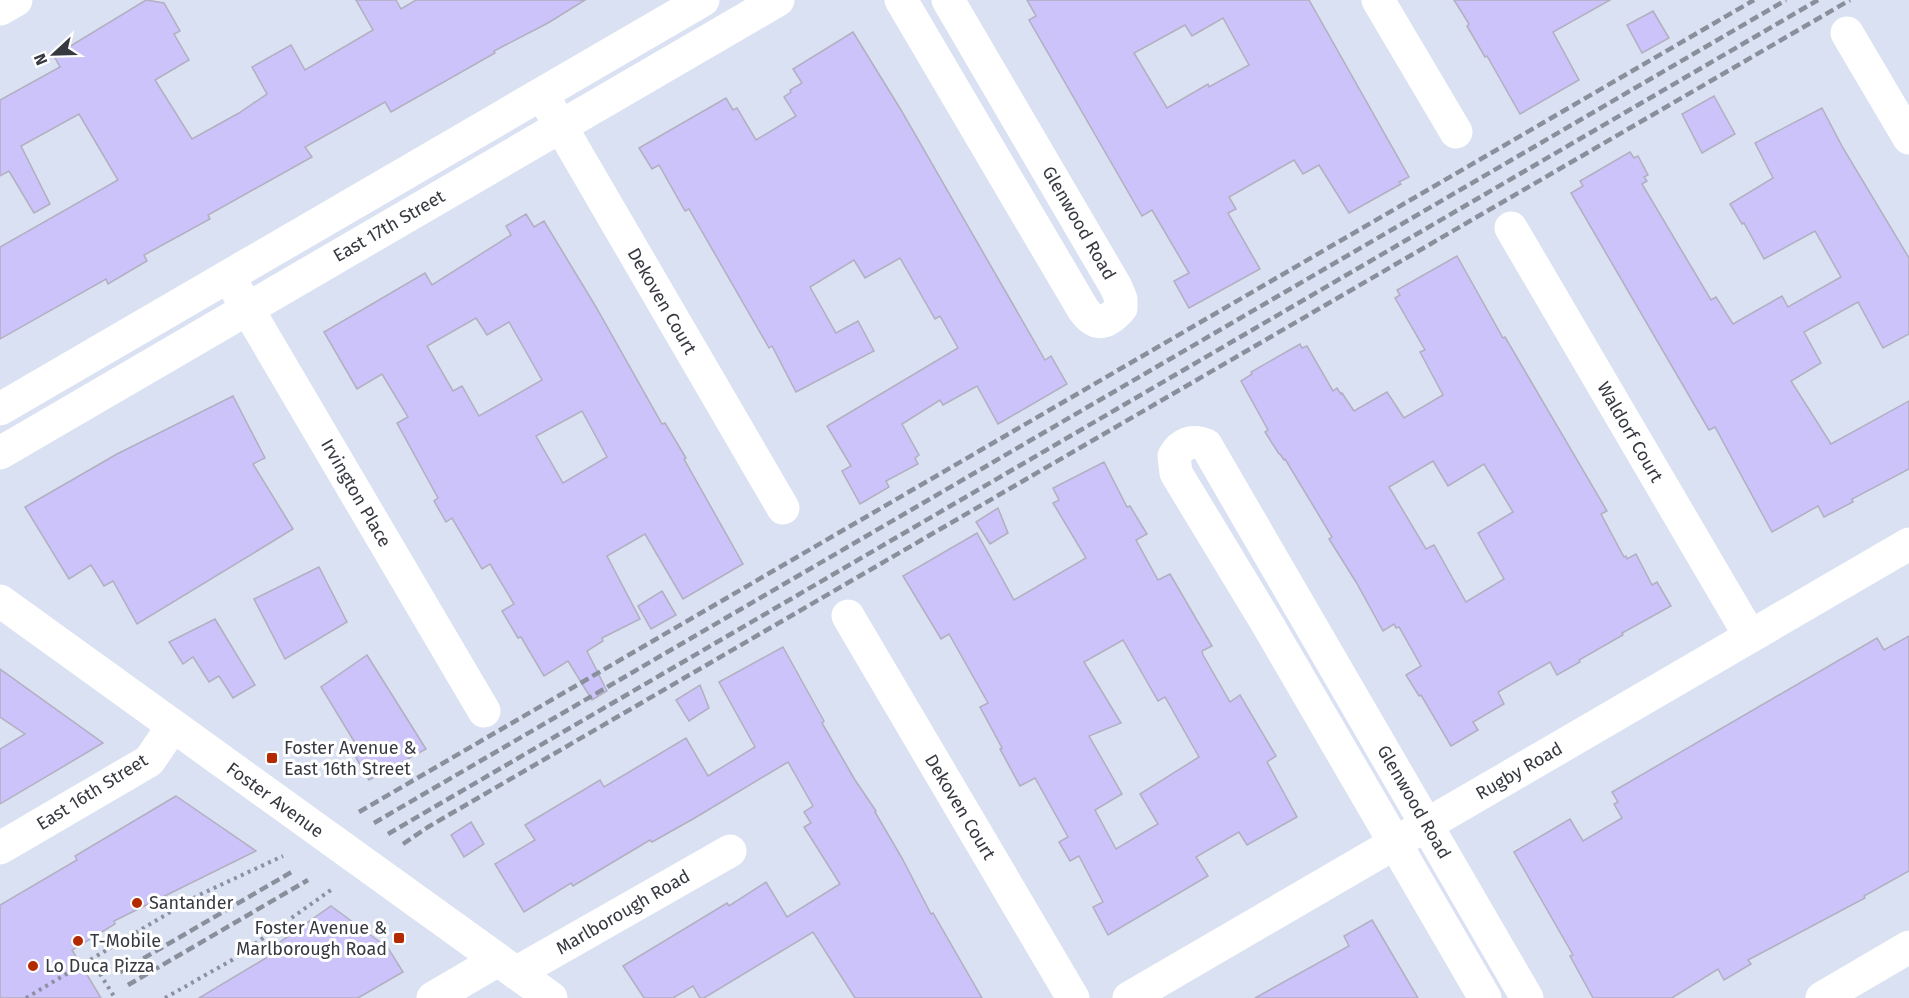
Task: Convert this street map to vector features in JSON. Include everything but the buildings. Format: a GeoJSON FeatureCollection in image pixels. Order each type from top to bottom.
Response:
{"type":"FeatureCollection","features":[{"type":"Feature","properties":{"kind":"street"},"geometry":{"type":"LineString","coordinates":[[0,9],[16,0]]}},
{"type":"Feature","properties":{"kind":"street","name":"East 17th Street"},"geometry":{"type":"LineString","coordinates":[[0,409],[703,0]]}},
{"type":"Feature","properties":{"kind":"street","name":"East 17th Street"},"geometry":{"type":"LineString","coordinates":[[0,453],[778,0]]}},
{"type":"Feature","properties":{"kind":"street","name":"Glenwood Road"},"geometry":{"type":"LineString","coordinates":[[901,0],[1088,316],[1095,321],[1111,320],[1121,308],[1116,287],[948,0]]}},
{"type":"Feature","properties":{"kind":"street"},"geometry":{"type":"LineString","coordinates":[[1378,0],[1456,132]]}},
{"type":"Feature","properties":{"kind":"street"},"geometry":{"type":"LineString","coordinates":[[1847,33],[1909,138]]}},
{"type":"Feature","properties":{"kind":"street","name":"Dekoven Court"},"geometry":{"type":"LineString","coordinates":[[542,94],[783,508]]}},
{"type":"Feature","properties":{"kind":"street"},"geometry":{"type":"LineString","coordinates":[[998,165],[1031,142]]}},
{"type":"Feature","properties":{"kind":"street","name":"Waldorf Court"},"geometry":{"type":"LineString","coordinates":[[1511,228],[1750,636]]}},
{"type":"Feature","properties":{"kind":"street","name":"Irvington Place"},"geometry":{"type":"LineString","coordinates":[[228,276],[484,711]]}},
{"type":"Feature","properties":{"kind":"street","name":"Glenwood Road"},"geometry":{"type":"LineString","coordinates":[[1485,998],[1268,625],[1176,473],[1174,456],[1184,444],[1192,441],[1206,445],[1527,998]]}},
{"type":"Feature","properties":{"kind":"street","name":"Rugby Road"},"geometry":{"type":"LineString","coordinates":[[1129,998],[1909,544]]}},
{"type":"Feature","properties":{"kind":"street","name":"Foster Avenue"},"geometry":{"type":"LineString","coordinates":[[0,601],[551,998]]}},
{"type":"Feature","properties":{"kind":"street"},"geometry":{"type":"LineString","coordinates":[[1268,625],[1299,607]]}},
{"type":"Feature","properties":{"kind":"street","name":"Dekoven Court"},"geometry":{"type":"LineString","coordinates":[[848,616],[1073,998]]}},
{"type":"Feature","properties":{"kind":"street","name":"East 16th Street"},"geometry":{"type":"LineString","coordinates":[[0,848],[149,760],[173,726]]}},
{"type":"Feature","properties":{"kind":"street","name":"Marlborough Road"},"geometry":{"type":"LineString","coordinates":[[433,998],[507,966],[730,851]]}},
{"type":"Feature","properties":{"kind":"street"},"geometry":{"type":"LineString","coordinates":[[1822,998],[1909,947]]}},
{"type":"Feature","properties":{"kind":"path"},"geometry":{"type":"LineString","coordinates":[[26,998],[200,895],[283,856]]}},
{"type":"Feature","properties":{"kind":"path"},"geometry":{"type":"LineString","coordinates":[[165,998],[232,960],[331,890]]}},
{"type":"Feature","properties":{"kind":"path"},"geometry":{"type":"LineString","coordinates":[[92,961],[115,998]]}},
{"type":"Feature","properties":{"kind":"railway"},"geometry":{"type":"LineString","coordinates":[[359,812],[1754,0]]}},
{"type":"Feature","properties":{"kind":"railway"},"geometry":{"type":"LineString","coordinates":[[374,823],[1786,0]]}},
{"type":"Feature","properties":{"kind":"railway"},"geometry":{"type":"LineString","coordinates":[[388,834],[1818,0]]}},
{"type":"Feature","properties":{"kind":"railway"},"geometry":{"type":"LineString","coordinates":[[403,844],[428,827],[1850,0]]}},
{"type":"Feature","properties":{"kind":"railway"},"geometry":{"type":"LineString","coordinates":[[120,972],[295,870]]}},
{"type":"Feature","properties":{"kind":"railway"},"geometry":{"type":"LineString","coordinates":[[128,985],[308,880]]}},
{"type":"Feature","properties":{"kind":"place","name":"Foster Avenue & East 16th Street"},"geometry":{"type":"Point","coordinates":[272,758]}},
{"type":"Feature","properties":{"kind":"place","name":"Santander"},"geometry":{"type":"Point","coordinates":[137,903]}},
{"type":"Feature","properties":{"kind":"place","name":"Foster Avenue & Marlborough Road"},"geometry":{"type":"Point","coordinates":[399,938]}},
{"type":"Feature","properties":{"kind":"place","name":"T-Mobile"},"geometry":{"type":"Point","coordinates":[78,941]}},
{"type":"Feature","properties":{"kind":"place","name":"Lo Duca Pizza"},"geometry":{"type":"Point","coordinates":[33,966]}}]}
